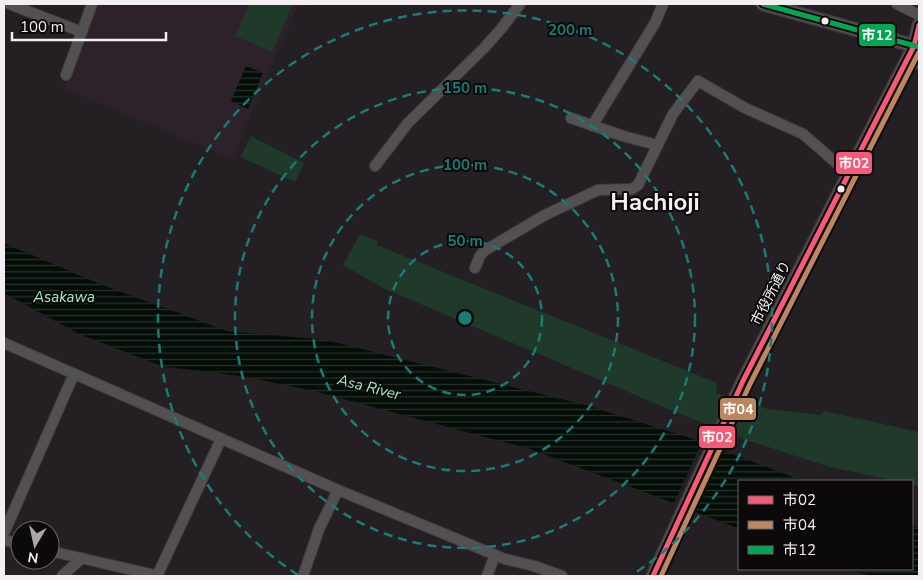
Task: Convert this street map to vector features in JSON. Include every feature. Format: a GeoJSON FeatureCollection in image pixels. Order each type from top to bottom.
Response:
{"type":"FeatureCollection","features":[{"type":"Feature","properties":{"kind":"street"},"geometry":{"type":"LineString","coordinates":[[9,4],[82,32]]}},
{"type":"Feature","properties":{"kind":"street"},"geometry":{"type":"LineString","coordinates":[[66,75],[92,4]]}},
{"type":"Feature","properties":{"kind":"street"},"geometry":{"type":"LineString","coordinates":[[375,166],[408,123],[484,48],[520,4]]}},
{"type":"Feature","properties":{"kind":"street"},"geometry":{"type":"LineString","coordinates":[[592,126],[655,23],[663,4]]}},
{"type":"Feature","properties":{"kind":"street"},"geometry":{"type":"LineString","coordinates":[[762,4],[917,46],[919,64]]}},
{"type":"Feature","properties":{"kind":"street"},"geometry":{"type":"LineString","coordinates":[[896,4],[919,15]]}},
{"type":"Feature","properties":{"kind":"street","name":"市役所通り"},"geometry":{"type":"LineString","coordinates":[[653,576],[743,381],[917,46],[919,25]]}},
{"type":"Feature","properties":{"kind":"street"},"geometry":{"type":"LineString","coordinates":[[475,268],[484,251],[565,205],[598,190],[632,189],[638,185],[673,114],[698,82],[745,108],[803,134],[849,174]]}},
{"type":"Feature","properties":{"kind":"street"},"geometry":{"type":"LineString","coordinates":[[572,118],[623,136],[657,145]]}},
{"type":"Feature","properties":{"kind":"street"},"geometry":{"type":"LineString","coordinates":[[4,343],[338,490],[505,559],[534,566],[562,576]]}},
{"type":"Feature","properties":{"kind":"street"},"geometry":{"type":"LineString","coordinates":[[4,533],[74,374]]}},
{"type":"Feature","properties":{"kind":"street"},"geometry":{"type":"LineString","coordinates":[[60,553],[158,576],[221,439]]}},
{"type":"Feature","properties":{"kind":"street"},"geometry":{"type":"LineString","coordinates":[[303,576],[320,530],[338,490]]}},
{"type":"Feature","properties":{"kind":"street"},"geometry":{"type":"LineString","coordinates":[[487,576],[495,555]]}},
{"type":"Feature","properties":{"kind":"street"},"geometry":{"type":"LineString","coordinates":[[62,576],[82,558]]}},
{"type":"Feature","properties":{"kind":"shaded area"},"geometry":{"type":"Polygon","coordinates":[[[97,4],[309,5],[297,7],[232,159],[65,89],[97,4]]]}},
{"type":"Feature","properties":{"kind":"green space"},"geometry":{"type":"Polygon","coordinates":[[[250,4],[293,4],[272,52],[235,36],[250,4]]]}},
{"type":"Feature","properties":{"kind":"green space"},"geometry":{"type":"Polygon","coordinates":[[[251,136],[304,163],[295,182],[240,157],[251,136]]]}},
{"type":"Feature","properties":{"kind":"green space"},"geometry":{"type":"Polygon","coordinates":[[[360,234],[378,241],[377,245],[717,383],[716,393],[768,409],[820,415],[824,411],[919,432],[919,486],[913,485],[913,480],[891,480],[830,467],[743,439],[385,289],[343,265],[360,234]]]}},
{"type":"Feature","properties":{"kind":"water"},"geometry":{"type":"Polygon","coordinates":[[[246,66],[263,73],[248,109],[231,101],[246,66]]]}},
{"type":"Feature","properties":{"kind":"water"},"geometry":{"type":"Polygon","coordinates":[[[4,243],[100,284],[227,331],[326,340],[589,406],[693,439],[800,480],[738,480],[738,529],[530,449],[314,391],[247,377],[164,367],[79,334],[4,293],[4,243]]]}},
{"type":"Feature","properties":{"kind":"water"},"geometry":{"type":"Polygon","coordinates":[[[913,525],[919,528],[919,576],[872,576],[848,570],[913,570],[913,525]]]}},
{"type":"Feature","properties":{"kind":"pier"},"geometry":{"type":"Polygon","coordinates":[[[703,440],[725,449],[695,514],[673,505],[703,440]]]}},
{"type":"Feature","properties":{"kind":"transit line","name":"市12"},"geometry":{"type":"LineString","coordinates":[[763,4],[919,47]]}},
{"type":"Feature","properties":{"kind":"transit line","name":"市02"},"geometry":{"type":"LineString","coordinates":[[653,576],[743,381],[914,46],[919,25]]}},
{"type":"Feature","properties":{"kind":"transit line","name":"市04"},"geometry":{"type":"LineString","coordinates":[[661,576],[750,384],[919,52]]}},
{"type":"Feature","properties":{"kind":"district","name":"Hachioji"},"geometry":{"type":"Point","coordinates":[655,202]}},
{"type":"Feature","properties":{"kind":"water label","name":"Asakawa"},"geometry":{"type":"Point","coordinates":[64,297]}},
{"type":"Feature","properties":{"kind":"water label","name":"Asa River"},"geometry":{"type":"Point","coordinates":[369,387]}}]}
